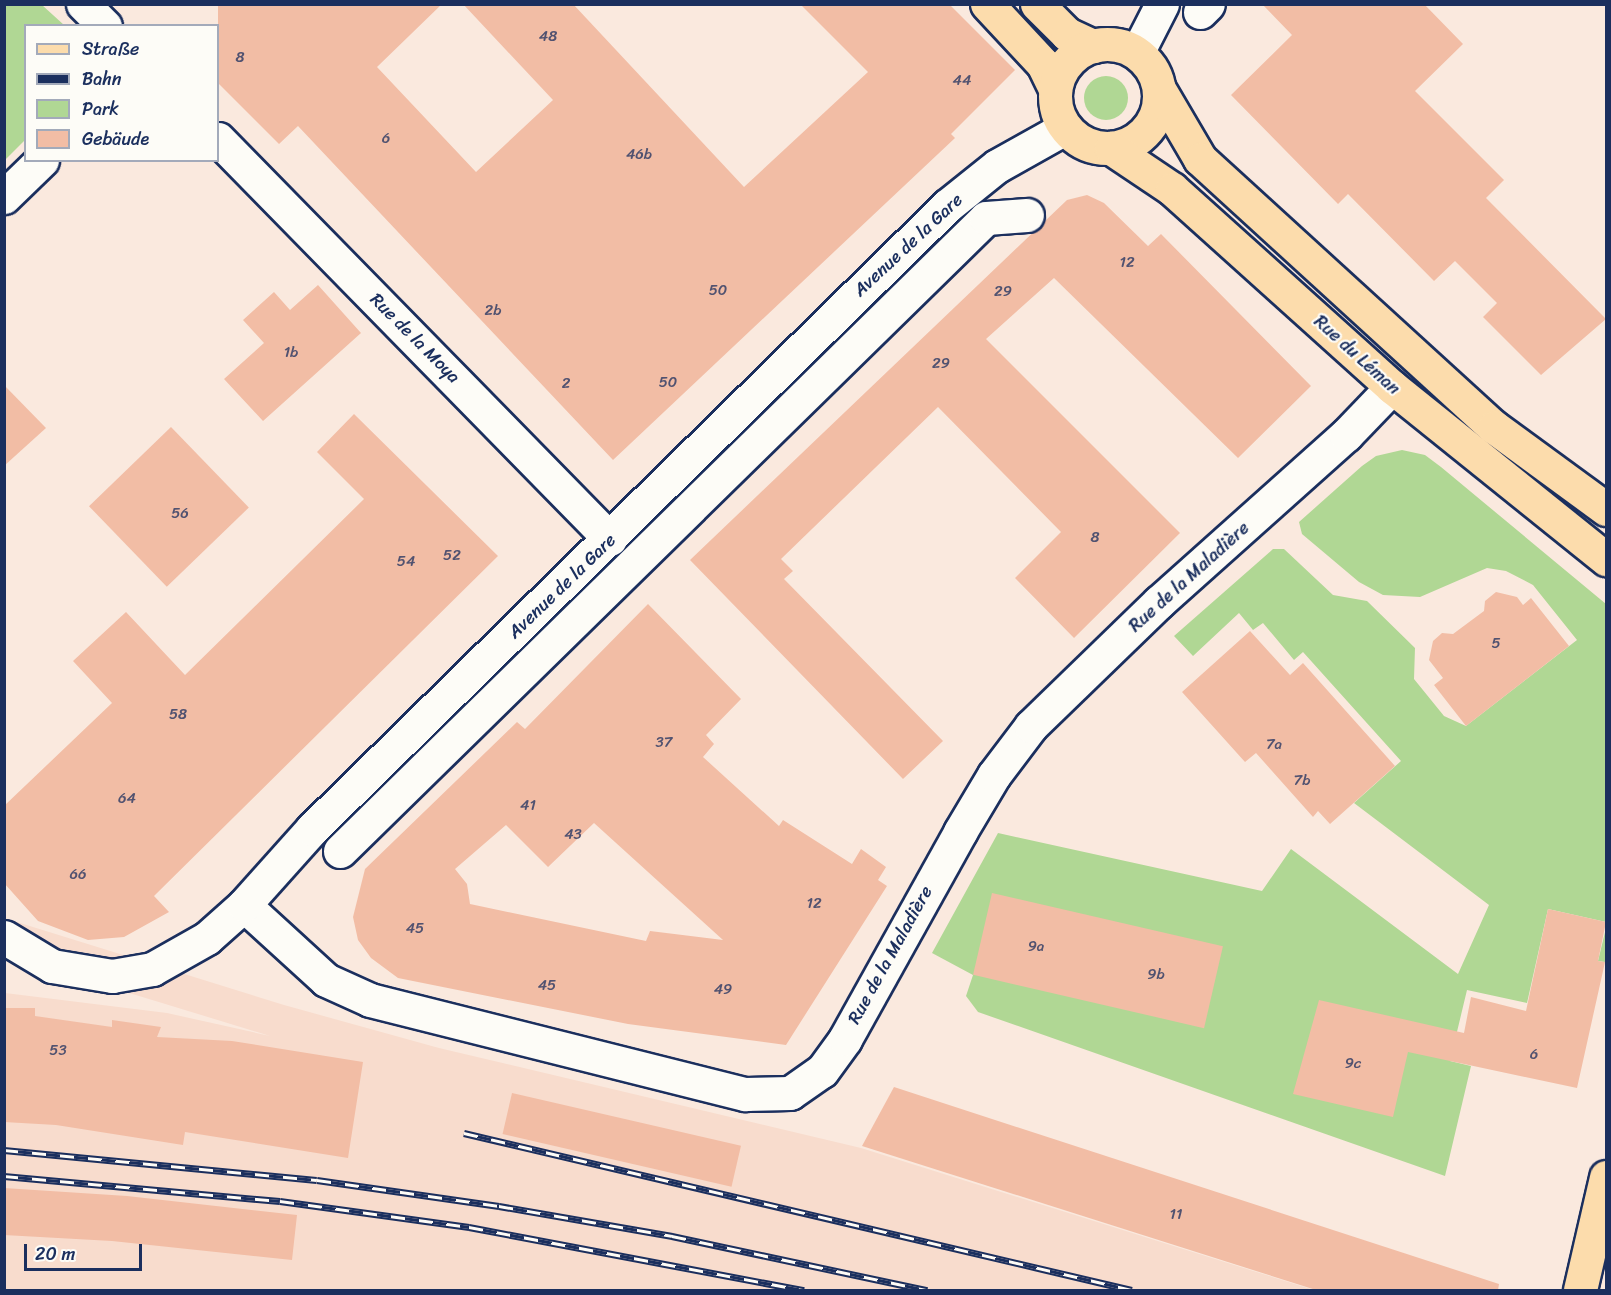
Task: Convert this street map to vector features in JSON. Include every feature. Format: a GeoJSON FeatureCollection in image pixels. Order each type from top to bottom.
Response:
{"type":"FeatureCollection","features":[{"type":"Feature","properties":{"kind":"main road"},"geometry":{"type":"LineString","coordinates":[[987,4],[1043,64],[1055,89]]}},
{"type":"Feature","properties":{"kind":"main road"},"geometry":{"type":"LineString","coordinates":[[1037,4],[1067,34],[1093,46],[1115,45],[1137,53],[1151,68],[1159,89],[1200,159],[1494,427],[1606,509]]}},
{"type":"Feature","properties":{"kind":"main road"},"geometry":{"type":"LineString","coordinates":[[1093,46],[1065,65],[1055,89],[1055,108],[1065,128],[1081,141],[1111,148],[1131,142],[1147,129],[1157,110],[1159,89]]}},
{"type":"Feature","properties":{"kind":"main road","name":"Rue du Léman"},"geometry":{"type":"LineString","coordinates":[[1111,148],[1172,189],[1392,387],[1606,559]]}},
{"type":"Feature","properties":{"kind":"main road"},"geometry":{"type":"LineString","coordinates":[[1580,1290],[1606,1177]]}},
{"type":"Feature","properties":{"kind":"street"},"geometry":{"type":"LineString","coordinates":[[83,4],[103,24]]}},
{"type":"Feature","properties":{"kind":"street"},"geometry":{"type":"LineString","coordinates":[[1137,53],[1162,4]]}},
{"type":"Feature","properties":{"kind":"street","name":"Avenue de la Gare"},"geometry":{"type":"LineString","coordinates":[[4,937],[35,958],[72,972],[101,975],[152,969],[190,951],[244,905],[312,829],[947,206],[997,166],[1065,128]]}},
{"type":"Feature","properties":{"kind":"street","name":"Rue de la Moya"},"geometry":{"type":"LineString","coordinates":[[219,139],[610,539]]}},
{"type":"Feature","properties":{"kind":"street"},"geometry":{"type":"LineString","coordinates":[[4,197],[40,162]]}},
{"type":"Feature","properties":{"kind":"street"},"geometry":{"type":"LineString","coordinates":[[340,851],[986,218],[1027,215]]}},
{"type":"Feature","properties":{"kind":"street","name":"Rue de la Maladière"},"geometry":{"type":"LineString","coordinates":[[244,905],[326,980],[370,1000],[745,1094],[790,1092],[822,1071],[844,1039],[994,775],[1031,726],[1160,602],[1346,435],[1392,387]]}},
{"type":"Feature","properties":{"kind":"shaded area"},"geometry":{"type":"Polygon","coordinates":[[[4,918],[284,1005],[439,1048],[861,1148],[1314,1290],[5,1290],[5,993],[167,1013],[270,1036],[5,955],[4,918]]]}},
{"type":"Feature","properties":{"kind":"green space"},"geometry":{"type":"Polygon","coordinates":[[[5,4],[42,5],[63,24],[24,24],[24,141],[5,160],[5,4]]]}},
{"type":"Feature","properties":{"kind":"green space"},"geometry":{"type":"Polygon","coordinates":[[[1106,76],[1121,83],[1128,98],[1121,113],[1106,120],[1091,113],[1084,98],[1091,83],[1106,76]]]}},
{"type":"Feature","properties":{"kind":"green space"},"geometry":{"type":"Polygon","coordinates":[[[1402,450],[1425,455],[1441,467],[1606,604],[1606,922],[1548,909],[1527,1003],[1467,990],[1450,1061],[1471,1066],[1445,1176],[978,1012],[966,996],[973,975],[932,953],[998,833],[1262,891],[1291,849],[1458,974],[1489,905],[1354,803],[1401,761],[1303,652],[1294,660],[1263,623],[1253,630],[1239,613],[1193,656],[1174,636],[1273,549],[1284,549],[1333,595],[1367,601],[1415,648],[1414,679],[1444,716],[1466,726],[1577,640],[1533,585],[1506,571],[1487,568],[1420,597],[1383,595],[1359,582],[1302,534],[1299,522],[1362,466],[1376,456],[1402,450]]]}},
{"type":"Feature","properties":{"kind":"green space"},"geometry":{"type":"Polygon","coordinates":[[[1606,928],[1606,962],[1605,962],[1598,961],[1606,928]]]}},
{"type":"Feature","properties":{"kind":"building"},"geometry":{"type":"Polygon","coordinates":[[[218,4],[442,4],[377,67],[476,172],[553,100],[463,4],[573,4],[744,187],[868,72],[800,4],[949,4],[1015,70],[951,134],[955,138],[613,460],[298,126],[279,144],[219,84],[218,4]]]}},
{"type":"Feature","properties":{"kind":"building"},"geometry":{"type":"Polygon","coordinates":[[[1262,4],[1424,4],[1463,44],[1415,91],[1504,180],[1486,198],[1606,319],[1541,375],[1483,317],[1497,303],[1455,261],[1434,281],[1348,194],[1338,204],[1231,95],[1292,35],[1262,4]]]}},
{"type":"Feature","properties":{"kind":"building"},"geometry":{"type":"Polygon","coordinates":[[[1087,195],[1104,203],[1148,246],[1161,234],[1311,386],[1238,458],[1054,278],[986,339],[1180,533],[1074,638],[1015,578],[1061,532],[938,407],[781,559],[793,571],[784,579],[943,741],[903,779],[690,560],[1067,200],[1087,195]]]}},
{"type":"Feature","properties":{"kind":"building"},"geometry":{"type":"Polygon","coordinates":[[[318,285],[361,333],[263,421],[224,379],[264,343],[243,320],[274,292],[290,310],[318,285]]]}},
{"type":"Feature","properties":{"kind":"building"},"geometry":{"type":"Polygon","coordinates":[[[4,385],[46,428],[4,466],[4,385]]]}},
{"type":"Feature","properties":{"kind":"building"},"geometry":{"type":"Polygon","coordinates":[[[354,414],[498,556],[154,896],[169,912],[124,937],[88,940],[38,921],[4,883],[4,806],[112,703],[73,661],[126,612],[185,675],[364,499],[317,452],[354,414]]]}},
{"type":"Feature","properties":{"kind":"building"},"geometry":{"type":"Polygon","coordinates":[[[171,427],[249,508],[167,587],[89,506],[171,427]]]}},
{"type":"Feature","properties":{"kind":"building"},"geometry":{"type":"Polygon","coordinates":[[[1496,592],[1517,597],[1523,605],[1531,598],[1569,646],[1466,726],[1434,685],[1443,678],[1429,660],[1433,641],[1442,633],[1453,634],[1484,611],[1485,601],[1496,592]]]}},
{"type":"Feature","properties":{"kind":"building"},"geometry":{"type":"Polygon","coordinates":[[[648,604],[741,699],[706,735],[714,744],[703,757],[779,826],[783,820],[852,864],[861,849],[886,867],[878,880],[887,886],[786,1045],[628,1024],[398,978],[371,958],[358,940],[353,917],[365,869],[517,722],[525,729],[648,604]],[[594,823],[548,867],[506,825],[455,869],[467,884],[470,904],[646,941],[650,931],[723,940],[594,823]]]}},
{"type":"Feature","properties":{"kind":"building"},"geometry":{"type":"Polygon","coordinates":[[[1250,631],[1290,675],[1303,663],[1395,766],[1330,824],[1318,811],[1313,817],[1256,753],[1245,762],[1182,692],[1250,631]]]}},
{"type":"Feature","properties":{"kind":"building"},"geometry":{"type":"Polygon","coordinates":[[[992,893],[1223,946],[1204,1028],[973,975],[992,893]]]}},
{"type":"Feature","properties":{"kind":"building"},"geometry":{"type":"Polygon","coordinates":[[[1548,909],[1606,922],[1598,961],[1605,962],[1577,1088],[1408,1052],[1393,1117],[1293,1094],[1319,1000],[1464,1033],[1471,997],[1526,1011],[1548,909]]]}},
{"type":"Feature","properties":{"kind":"building"},"geometry":{"type":"Polygon","coordinates":[[[4,1008],[35,1008],[35,1016],[112,1027],[112,1020],[161,1027],[157,1037],[232,1041],[363,1062],[348,1158],[185,1132],[183,1145],[56,1125],[4,1122],[4,1008]]]}},
{"type":"Feature","properties":{"kind":"building"},"geometry":{"type":"Polygon","coordinates":[[[894,1087],[1499,1284],[1498,1290],[1316,1290],[862,1146],[894,1087]]]}},
{"type":"Feature","properties":{"kind":"building"},"geometry":{"type":"Polygon","coordinates":[[[512,1093],[741,1146],[732,1187],[503,1134],[512,1093]]]}},
{"type":"Feature","properties":{"kind":"building"},"geometry":{"type":"Polygon","coordinates":[[[4,1188],[127,1196],[297,1215],[292,1260],[112,1241],[4,1235],[4,1188]]]}},
{"type":"Feature","properties":{"kind":"railway"},"geometry":{"type":"LineString","coordinates":[[464,1133],[1132,1290]]}},
{"type":"Feature","properties":{"kind":"railway"},"geometry":{"type":"LineString","coordinates":[[4,1150],[317,1180],[499,1206],[672,1236],[927,1290]]}},
{"type":"Feature","properties":{"kind":"railway"},"geometry":{"type":"LineString","coordinates":[[4,1176],[280,1201],[469,1227],[804,1290]]}}]}
